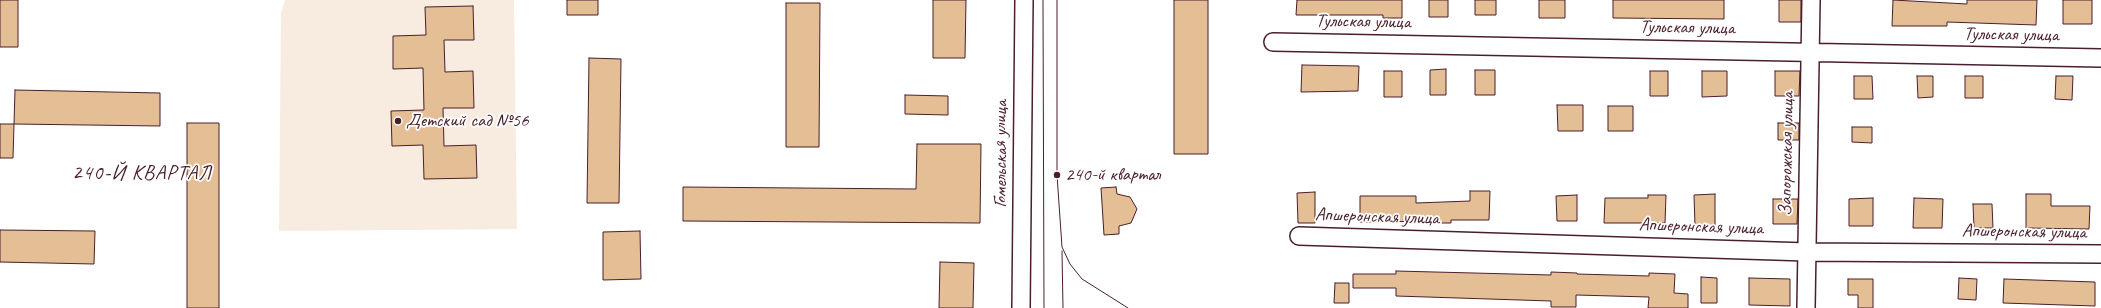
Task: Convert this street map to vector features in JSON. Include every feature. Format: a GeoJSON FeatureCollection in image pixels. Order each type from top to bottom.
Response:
{"type":"FeatureCollection","features":[{"type":"Feature","properties":{"kind":"street","name":"Гомельская улица"},"geometry":{"type":"LineString","coordinates":[[1021,308],[1024,0]]}},
{"type":"Feature","properties":{"kind":"street","name":"Запорожская улица"},"geometry":{"type":"LineString","coordinates":[[1806,308],[1811,0]]}},
{"type":"Feature","properties":{"kind":"street","name":"Тульская улица"},"geometry":{"type":"LineString","coordinates":[[1273,42],[2101,58]]}},
{"type":"Feature","properties":{"kind":"street","name":"Апшеронская улица"},"geometry":{"type":"LineString","coordinates":[[1299,236],[1807,252],[2101,254]]}},
{"type":"Feature","properties":{"kind":"shaded area","name":"Детский сад №56"},"geometry":{"type":"Polygon","coordinates":[[[285,0],[514,0],[517,229],[279,231],[281,13],[285,0]]]}},
{"type":"Feature","properties":{"kind":"building"},"geometry":{"type":"Polygon","coordinates":[[[0,0],[18,0],[18,47],[0,47],[0,0]]]}},
{"type":"Feature","properties":{"kind":"building"},"geometry":{"type":"Polygon","coordinates":[[[567,0],[598,0],[598,15],[567,15],[567,0]]]}},
{"type":"Feature","properties":{"kind":"building"},"geometry":{"type":"Polygon","coordinates":[[[933,0],[966,0],[965,58],[933,58],[933,0]]]}},
{"type":"Feature","properties":{"kind":"building"},"geometry":{"type":"Polygon","coordinates":[[[1174,0],[1208,0],[1208,154],[1174,154],[1174,0]]]}},
{"type":"Feature","properties":{"kind":"building"},"geometry":{"type":"Polygon","coordinates":[[[1297,0],[1402,0],[1402,18],[1383,18],[1383,15],[1296,15],[1297,0]]]}},
{"type":"Feature","properties":{"kind":"building"},"geometry":{"type":"Polygon","coordinates":[[[1429,0],[1448,0],[1448,17],[1429,17],[1429,0]]]}},
{"type":"Feature","properties":{"kind":"building"},"geometry":{"type":"Polygon","coordinates":[[[1475,0],[1496,0],[1496,15],[1475,15],[1475,0]]]}},
{"type":"Feature","properties":{"kind":"building"},"geometry":{"type":"Polygon","coordinates":[[[1539,0],[1565,0],[1565,18],[1539,18],[1539,0]]]}},
{"type":"Feature","properties":{"kind":"building"},"geometry":{"type":"Polygon","coordinates":[[[1613,0],[1724,0],[1724,19],[1613,18],[1613,0]]]}},
{"type":"Feature","properties":{"kind":"building"},"geometry":{"type":"Polygon","coordinates":[[[1779,0],[1801,0],[1801,22],[1779,22],[1779,0]]]}},
{"type":"Feature","properties":{"kind":"building"},"geometry":{"type":"Polygon","coordinates":[[[1893,0],[1967,4],[1967,0],[2037,0],[2036,25],[1947,22],[1947,26],[1892,26],[1893,0]]]}},
{"type":"Feature","properties":{"kind":"building"},"geometry":{"type":"Polygon","coordinates":[[[2063,0],[2092,0],[2092,24],[2063,24],[2063,0]]]}},
{"type":"Feature","properties":{"kind":"building"},"geometry":{"type":"Polygon","coordinates":[[[786,3],[820,3],[819,147],[786,147],[786,3]]]}},
{"type":"Feature","properties":{"kind":"building"},"geometry":{"type":"Polygon","coordinates":[[[473,6],[474,40],[444,40],[445,72],[473,71],[474,108],[443,108],[444,146],[476,145],[477,178],[424,179],[423,145],[392,146],[391,111],[424,110],[423,68],[393,69],[393,36],[426,35],[425,7],[473,6]]]}},
{"type":"Feature","properties":{"kind":"building"},"geometry":{"type":"Polygon","coordinates":[[[589,58],[621,59],[619,203],[587,203],[589,58]]]}},
{"type":"Feature","properties":{"kind":"building"},"geometry":{"type":"Polygon","coordinates":[[[1302,65],[1359,66],[1358,91],[1301,92],[1302,65]]]}},
{"type":"Feature","properties":{"kind":"building"},"geometry":{"type":"Polygon","coordinates":[[[1446,69],[1446,95],[1430,95],[1430,70],[1446,69]]]}},
{"type":"Feature","properties":{"kind":"building"},"geometry":{"type":"Polygon","coordinates":[[[1475,70],[1495,70],[1495,95],[1475,95],[1475,70]]]}},
{"type":"Feature","properties":{"kind":"building"},"geometry":{"type":"Polygon","coordinates":[[[1384,71],[1402,71],[1402,97],[1384,97],[1384,71]]]}},
{"type":"Feature","properties":{"kind":"building"},"geometry":{"type":"Polygon","coordinates":[[[1650,71],[1668,71],[1668,96],[1650,96],[1650,71]]]}},
{"type":"Feature","properties":{"kind":"building"},"geometry":{"type":"Polygon","coordinates":[[[1702,71],[1727,71],[1727,96],[1702,97],[1702,71]]]}},
{"type":"Feature","properties":{"kind":"building"},"geometry":{"type":"Polygon","coordinates":[[[1775,71],[1800,71],[1799,96],[1775,96],[1775,71]]]}},
{"type":"Feature","properties":{"kind":"building"},"geometry":{"type":"Polygon","coordinates":[[[1854,76],[1872,76],[1873,99],[1854,99],[1854,76]]]}},
{"type":"Feature","properties":{"kind":"building"},"geometry":{"type":"Polygon","coordinates":[[[1917,76],[1933,76],[1933,97],[1918,98],[1917,76]]]}},
{"type":"Feature","properties":{"kind":"building"},"geometry":{"type":"Polygon","coordinates":[[[1965,76],[1983,76],[1983,98],[1965,98],[1965,76]]]}},
{"type":"Feature","properties":{"kind":"building"},"geometry":{"type":"Polygon","coordinates":[[[2056,76],[2073,76],[2072,100],[2055,99],[2056,76]]]}},
{"type":"Feature","properties":{"kind":"building"},"geometry":{"type":"Polygon","coordinates":[[[15,90],[160,93],[160,126],[14,124],[15,90]]]}},
{"type":"Feature","properties":{"kind":"building"},"geometry":{"type":"Polygon","coordinates":[[[905,95],[948,96],[948,115],[905,114],[905,95]]]}},
{"type":"Feature","properties":{"kind":"building"},"geometry":{"type":"Polygon","coordinates":[[[1557,105],[1583,105],[1583,131],[1558,131],[1557,105]]]}},
{"type":"Feature","properties":{"kind":"building"},"geometry":{"type":"Polygon","coordinates":[[[1608,106],[1633,106],[1633,131],[1608,131],[1608,106]]]}},
{"type":"Feature","properties":{"kind":"building"},"geometry":{"type":"Polygon","coordinates":[[[187,123],[219,123],[219,308],[187,308],[187,123]]]}},
{"type":"Feature","properties":{"kind":"building"},"geometry":{"type":"Polygon","coordinates":[[[1778,123],[1799,123],[1799,140],[1778,140],[1778,123]]]}},
{"type":"Feature","properties":{"kind":"building"},"geometry":{"type":"Polygon","coordinates":[[[0,124],[14,124],[13,158],[0,158],[0,124]]]}},
{"type":"Feature","properties":{"kind":"building"},"geometry":{"type":"Polygon","coordinates":[[[1852,127],[1872,127],[1872,143],[1852,142],[1852,127]]]}},
{"type":"Feature","properties":{"kind":"building"},"geometry":{"type":"Polygon","coordinates":[[[917,144],[981,144],[980,223],[683,221],[683,187],[916,189],[917,144]]]}},
{"type":"Feature","properties":{"kind":"building"},"geometry":{"type":"Polygon","coordinates":[[[1116,187],[1117,194],[1130,197],[1137,209],[1131,223],[1119,226],[1119,234],[1104,235],[1101,188],[1116,187]]]}},
{"type":"Feature","properties":{"kind":"building"},"geometry":{"type":"Polygon","coordinates":[[[1470,191],[1490,191],[1489,220],[1451,220],[1451,223],[1433,223],[1433,221],[1360,222],[1360,196],[1416,196],[1416,203],[1470,201],[1470,191]]]}},
{"type":"Feature","properties":{"kind":"building"},"geometry":{"type":"Polygon","coordinates":[[[1315,192],[1315,223],[1298,223],[1297,193],[1315,192]]]}},
{"type":"Feature","properties":{"kind":"building"},"geometry":{"type":"Polygon","coordinates":[[[1715,194],[1715,226],[1695,226],[1694,195],[1715,194]]]}},
{"type":"Feature","properties":{"kind":"building"},"geometry":{"type":"Polygon","coordinates":[[[2026,194],[2051,194],[2051,206],[2090,206],[2089,229],[2026,228],[2026,194]]]}},
{"type":"Feature","properties":{"kind":"building"},"geometry":{"type":"Polygon","coordinates":[[[1577,195],[1577,221],[1557,221],[1556,196],[1577,195]]]}},
{"type":"Feature","properties":{"kind":"building"},"geometry":{"type":"Polygon","coordinates":[[[1648,195],[1666,195],[1665,223],[1604,223],[1605,198],[1648,198],[1648,195]]]}},
{"type":"Feature","properties":{"kind":"building"},"geometry":{"type":"Polygon","coordinates":[[[1873,198],[1873,226],[1849,226],[1849,199],[1873,198]]]}},
{"type":"Feature","properties":{"kind":"building"},"geometry":{"type":"Polygon","coordinates":[[[1914,198],[1943,199],[1942,228],[1913,228],[1914,198]]]}},
{"type":"Feature","properties":{"kind":"building"},"geometry":{"type":"Polygon","coordinates":[[[1773,199],[1798,199],[1797,224],[1773,224],[1773,199]]]}},
{"type":"Feature","properties":{"kind":"building"},"geometry":{"type":"Polygon","coordinates":[[[1973,204],[1992,204],[1993,228],[1974,228],[1973,204]]]}},
{"type":"Feature","properties":{"kind":"building"},"geometry":{"type":"Polygon","coordinates":[[[0,230],[95,231],[94,264],[0,262],[0,230]]]}},
{"type":"Feature","properties":{"kind":"building"},"geometry":{"type":"Polygon","coordinates":[[[640,231],[641,279],[603,280],[603,232],[640,231]]]}},
{"type":"Feature","properties":{"kind":"building"},"geometry":{"type":"Polygon","coordinates":[[[940,262],[974,263],[973,308],[939,308],[940,262]]]}},
{"type":"Feature","properties":{"kind":"building"},"geometry":{"type":"Polygon","coordinates":[[[1396,271],[1551,275],[1551,272],[1649,276],[1649,273],[1675,274],[1674,293],[1688,294],[1688,308],[1648,308],[1649,297],[1576,295],[1576,307],[1551,307],[1551,301],[1396,296],[1396,288],[1353,288],[1353,274],[1396,274],[1396,271]]]}},
{"type":"Feature","properties":{"kind":"building"},"geometry":{"type":"Polygon","coordinates":[[[1701,277],[1717,278],[1717,303],[1701,303],[1701,277]]]}},
{"type":"Feature","properties":{"kind":"building"},"geometry":{"type":"Polygon","coordinates":[[[1749,278],[1790,279],[1790,306],[1749,305],[1749,278]]]}},
{"type":"Feature","properties":{"kind":"building"},"geometry":{"type":"Polygon","coordinates":[[[1959,278],[1977,279],[1976,300],[1958,299],[1959,278]]]}},
{"type":"Feature","properties":{"kind":"building"},"geometry":{"type":"Polygon","coordinates":[[[1848,279],[1873,279],[1873,308],[1858,308],[1858,295],[1848,295],[1848,279]]]}},
{"type":"Feature","properties":{"kind":"building"},"geometry":{"type":"Polygon","coordinates":[[[2004,279],[2095,282],[2095,306],[2003,303],[2004,279]]]}},
{"type":"Feature","properties":{"kind":"building"},"geometry":{"type":"Polygon","coordinates":[[[1335,283],[1349,283],[1349,303],[1334,303],[1335,283]]]}},
{"type":"Feature","properties":{"kind":"tram line"},"geometry":{"type":"LineString","coordinates":[[1043,0],[1044,308]]}},
{"type":"Feature","properties":{"kind":"tram line"},"geometry":{"type":"LineString","coordinates":[[1057,0],[1057,175],[1062,247],[1070,264],[1082,279],[1128,308]]}},
{"type":"Feature","properties":{"kind":"tram line"},"geometry":{"type":"LineString","coordinates":[[1062,251],[1063,308]]}},
{"type":"Feature","properties":{"kind":"place","name":"Детский сад №56"},"geometry":{"type":"Point","coordinates":[398,121]}},
{"type":"Feature","properties":{"kind":"place","name":"240-й квартал"},"geometry":{"type":"Point","coordinates":[1057,175]}},
{"type":"Feature","properties":{"kind":"district","name":"240-Й КВАРТАЛ"},"geometry":{"type":"Point","coordinates":[142,173]}}]}
